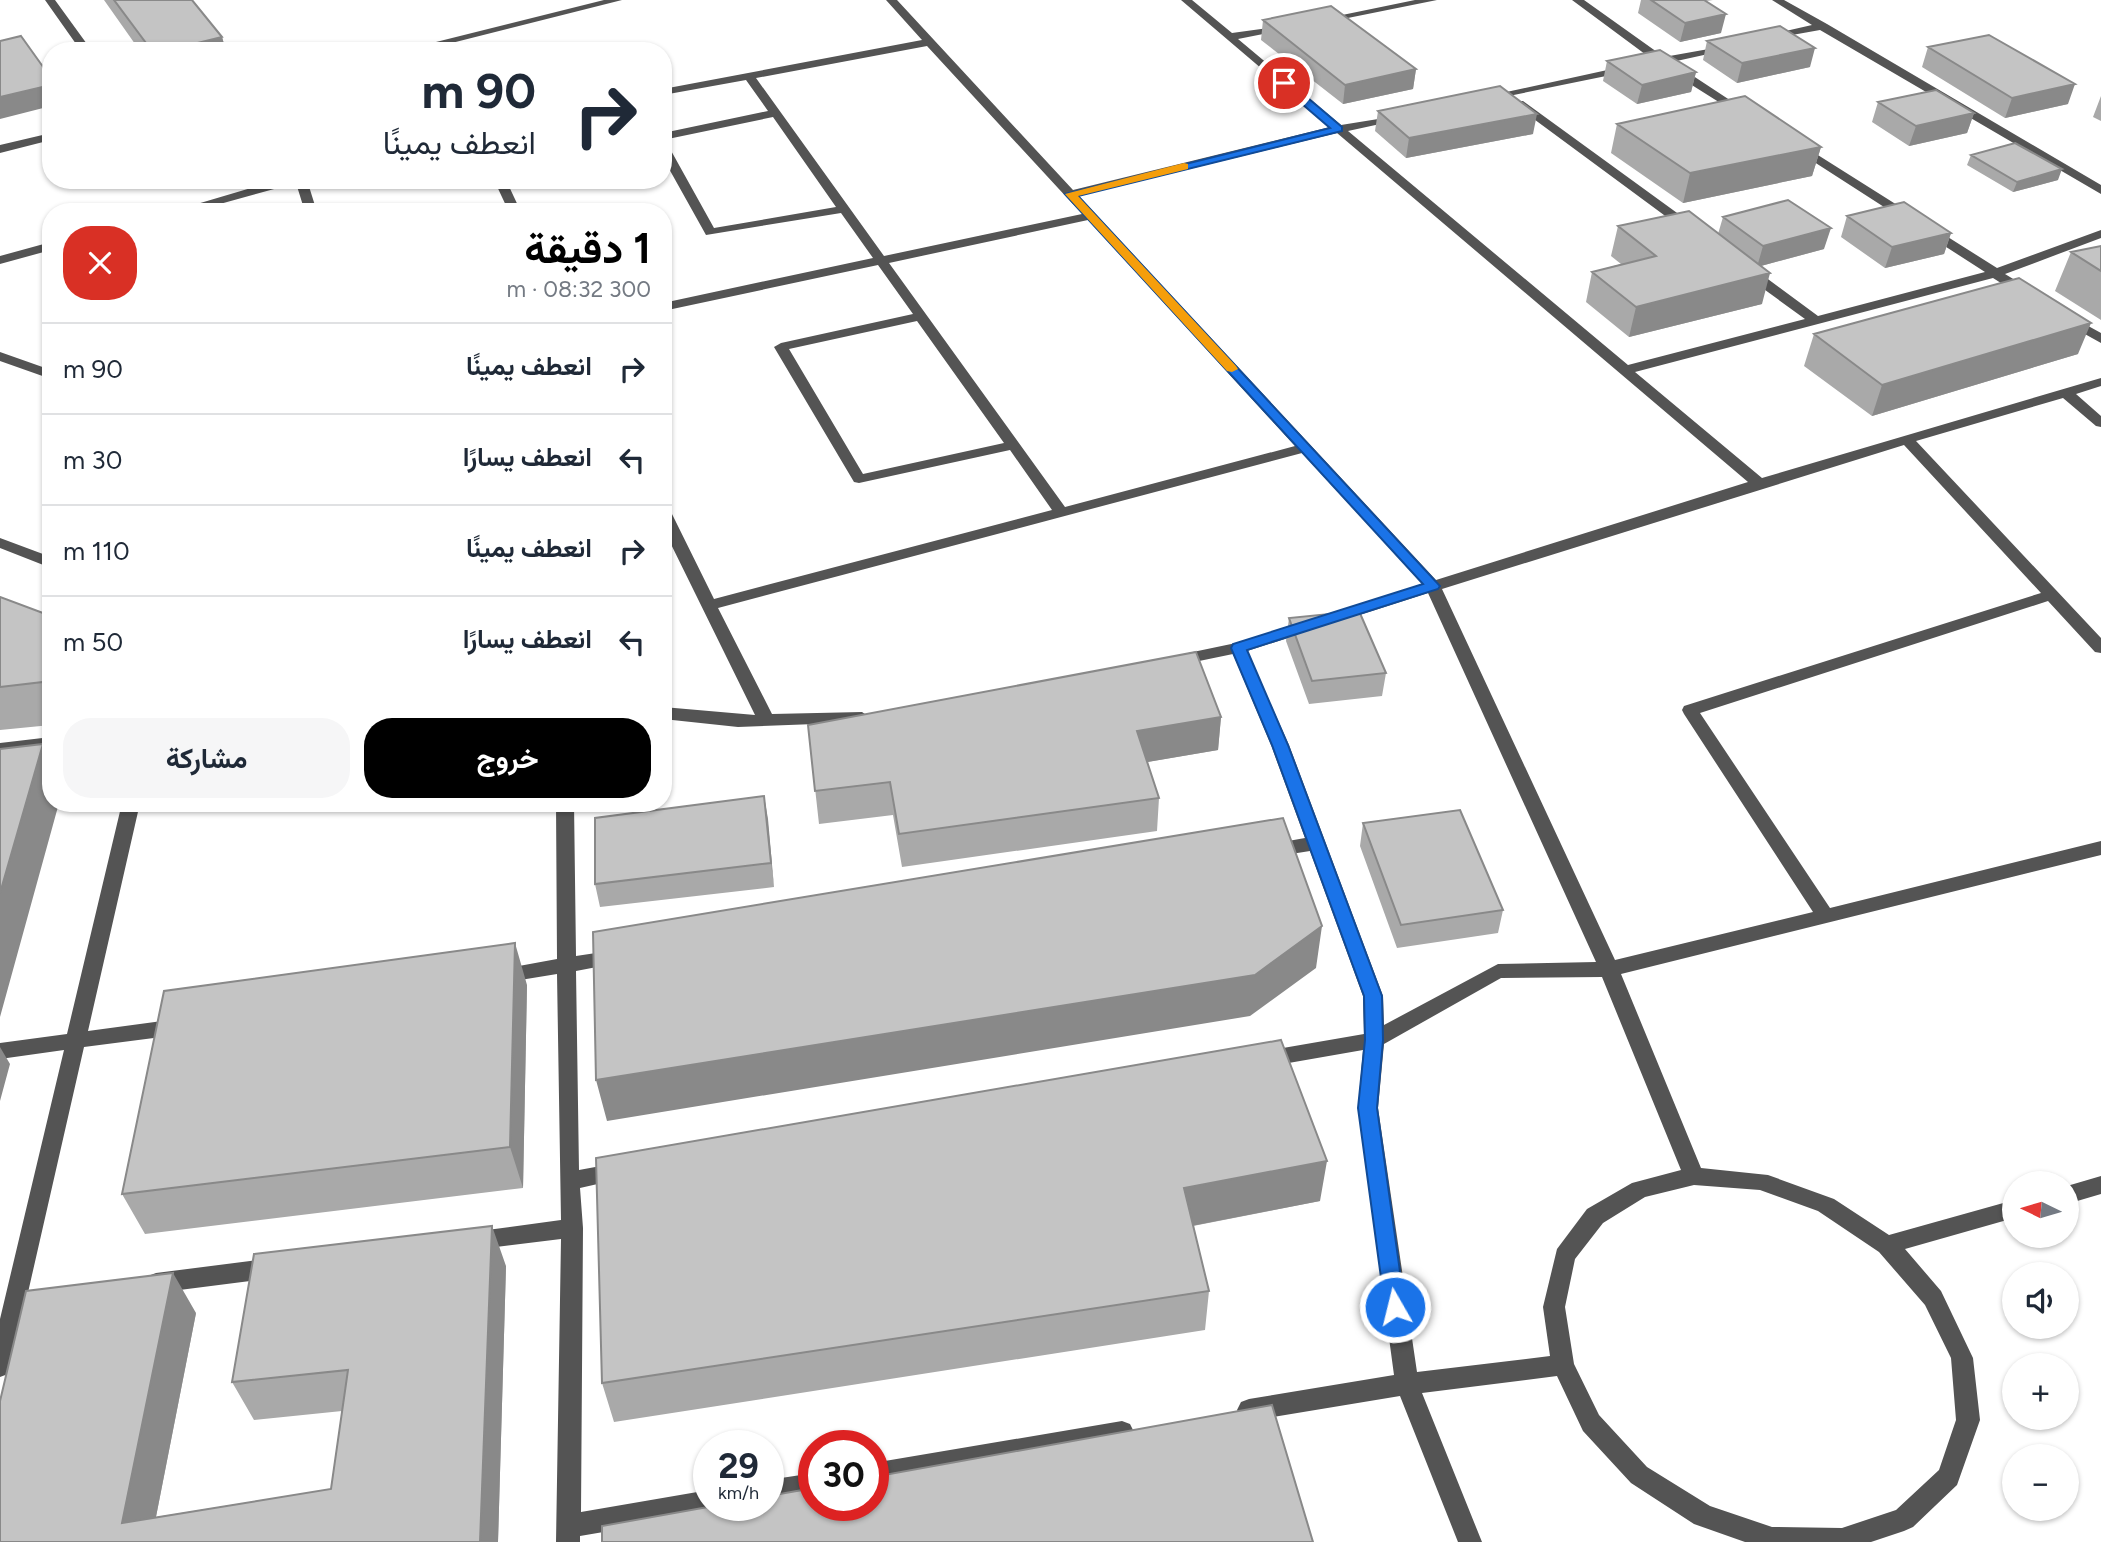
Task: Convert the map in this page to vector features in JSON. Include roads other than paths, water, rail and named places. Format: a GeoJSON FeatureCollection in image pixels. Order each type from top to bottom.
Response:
{"type":"FeatureCollection","features":[{"type":"Feature","properties":{"kind":"street"},"geometry":{"type":"LineString","coordinates":[[50,0],[80,42]]}},
{"type":"Feature","properties":{"kind":"street"},"geometry":{"type":"LineString","coordinates":[[442,42],[617,0]]}},
{"type":"Feature","properties":{"kind":"street"},"geometry":{"type":"LineString","coordinates":[[891,0],[1433,586],[1609,969],[1694,1176]]}},
{"type":"Feature","properties":{"kind":"street"},"geometry":{"type":"LineString","coordinates":[[1186,0],[1759,483]]}},
{"type":"Feature","properties":{"kind":"street"},"geometry":{"type":"LineString","coordinates":[[1373,0],[1384,8]]}},
{"type":"Feature","properties":{"kind":"street"},"geometry":{"type":"LineString","coordinates":[[1307,23],[1432,0]]}},
{"type":"Feature","properties":{"kind":"street"},"geometry":{"type":"LineString","coordinates":[[1577,0],[1662,61],[1755,120]]}},
{"type":"Feature","properties":{"kind":"street"},"geometry":{"type":"LineString","coordinates":[[1777,0],[2101,190]]}},
{"type":"Feature","properties":{"kind":"street"},"geometry":{"type":"LineString","coordinates":[[1230,37],[1294,25]]}},
{"type":"Feature","properties":{"kind":"street"},"geometry":{"type":"LineString","coordinates":[[1756,41],[1823,26]]}},
{"type":"Feature","properties":{"kind":"street"},"geometry":{"type":"LineString","coordinates":[[672,90],[929,42]]}},
{"type":"Feature","properties":{"kind":"street"},"geometry":{"type":"LineString","coordinates":[[1482,100],[1743,44]]}},
{"type":"Feature","properties":{"kind":"street"},"geometry":{"type":"LineString","coordinates":[[749,76],[1061,512]]}},
{"type":"Feature","properties":{"kind":"street"},"geometry":{"type":"LineString","coordinates":[[1508,95],[1706,240]]}},
{"type":"Feature","properties":{"kind":"street"},"geometry":{"type":"LineString","coordinates":[[672,134],[776,113]]}},
{"type":"Feature","properties":{"kind":"street"},"geometry":{"type":"LineString","coordinates":[[1071,194],[1338,129],[1416,113]]}},
{"type":"Feature","properties":{"kind":"street"},"geometry":{"type":"LineString","coordinates":[[0,149],[42,138]]}},
{"type":"Feature","properties":{"kind":"street"},"geometry":{"type":"LineString","coordinates":[[1789,142],[2043,303]]}},
{"type":"Feature","properties":{"kind":"street"},"geometry":{"type":"LineString","coordinates":[[672,163],[710,232],[845,209]]}},
{"type":"Feature","properties":{"kind":"street"},"geometry":{"type":"LineString","coordinates":[[209,203],[259,189]]}},
{"type":"Feature","properties":{"kind":"street"},"geometry":{"type":"LineString","coordinates":[[672,305],[1090,216]]}},
{"type":"Feature","properties":{"kind":"street"},"geometry":{"type":"LineString","coordinates":[[1626,370],[1996,273],[2101,234]]}},
{"type":"Feature","properties":{"kind":"street"},"geometry":{"type":"LineString","coordinates":[[0,260],[42,248]]}},
{"type":"Feature","properties":{"kind":"street"},"geometry":{"type":"LineString","coordinates":[[1740,264],[1817,321]]}},
{"type":"Feature","properties":{"kind":"street"},"geometry":{"type":"LineString","coordinates":[[2054,310],[2101,339]]}},
{"type":"Feature","properties":{"kind":"street"},"geometry":{"type":"LineString","coordinates":[[921,316],[781,347],[859,478],[1014,446]]}},
{"type":"Feature","properties":{"kind":"street"},"geometry":{"type":"LineString","coordinates":[[0,356],[42,372]]}},
{"type":"Feature","properties":{"kind":"street"},"geometry":{"type":"LineString","coordinates":[[1160,665],[1238,648],[1759,483],[2101,382]]}},
{"type":"Feature","properties":{"kind":"street"},"geometry":{"type":"LineString","coordinates":[[2066,393],[2101,423]]}},
{"type":"Feature","properties":{"kind":"street"},"geometry":{"type":"LineString","coordinates":[[1907,440],[2101,648]]}},
{"type":"Feature","properties":{"kind":"street"},"geometry":{"type":"LineString","coordinates":[[709,604],[1305,448]]}},
{"type":"Feature","properties":{"kind":"street"},"geometry":{"type":"LineString","coordinates":[[672,530],[766,720]]}},
{"type":"Feature","properties":{"kind":"street"},"geometry":{"type":"LineString","coordinates":[[0,543],[42,559]]}},
{"type":"Feature","properties":{"kind":"street"},"geometry":{"type":"LineString","coordinates":[[1826,916],[1690,710],[2051,595]]}},
{"type":"Feature","properties":{"kind":"street"},"geometry":{"type":"LineString","coordinates":[[1238,648],[1280,745],[1373,996],[1374,1040],[1368,1108],[1407,1384],[1470,1542]]}},
{"type":"Feature","properties":{"kind":"street"},"geometry":{"type":"LineString","coordinates":[[672,714],[738,721],[881,718]]}},
{"type":"Feature","properties":{"kind":"street"},"geometry":{"type":"LineString","coordinates":[[0,749],[42,744]]}},
{"type":"Feature","properties":{"kind":"street"},"geometry":{"type":"LineString","coordinates":[[0,1367],[8,1304],[78,1042],[129,812]]}},
{"type":"Feature","properties":{"kind":"street"},"geometry":{"type":"LineString","coordinates":[[565,812],[569,1181],[572,1228],[569,1534],[693,1506]]}},
{"type":"Feature","properties":{"kind":"street"},"geometry":{"type":"LineString","coordinates":[[1248,854],[1317,843]]}},
{"type":"Feature","properties":{"kind":"street"},"geometry":{"type":"LineString","coordinates":[[1251,1062],[1374,1040],[1499,971],[1609,969],[2101,848]]}},
{"type":"Feature","properties":{"kind":"street"},"geometry":{"type":"LineString","coordinates":[[485,978],[635,954]]}},
{"type":"Feature","properties":{"kind":"street"},"geometry":{"type":"LineString","coordinates":[[0,1051],[200,1023]]}},
{"type":"Feature","properties":{"kind":"street"},"geometry":{"type":"LineString","coordinates":[[569,1181],[637,1169]]}},
{"type":"Feature","properties":{"kind":"street"},"geometry":{"type":"LineString","coordinates":[[1694,1176],[1759,1181],[1826,1205],[1887,1245],[1933,1298],[1962,1358],[1968,1420],[1949,1477],[1905,1519],[1842,1541],[1772,1539],[1703,1516],[1639,1475],[1623,1458],[1591,1423],[1563,1365],[1554,1307],[1565,1256],[1595,1216],[1640,1189],[1694,1176]]}},
{"type":"Feature","properties":{"kind":"street"},"geometry":{"type":"LineString","coordinates":[[2079,1191],[2101,1185]]}},
{"type":"Feature","properties":{"kind":"street"},"geometry":{"type":"LineString","coordinates":[[1887,1245],[2002,1212]]}},
{"type":"Feature","properties":{"kind":"street"},"geometry":{"type":"LineString","coordinates":[[450,1244],[572,1228]]}},
{"type":"Feature","properties":{"kind":"street"},"geometry":{"type":"LineString","coordinates":[[138,1286],[300,1264]]}},
{"type":"Feature","properties":{"kind":"street"},"geometry":{"type":"LineString","coordinates":[[8,1304],[43,1298]]}},
{"type":"Feature","properties":{"kind":"street"},"geometry":{"type":"LineString","coordinates":[[1229,1414],[1407,1384],[1563,1365]]}},
{"type":"Feature","properties":{"kind":"street"},"geometry":{"type":"LineString","coordinates":[[889,1471],[1147,1428]]}}]}
